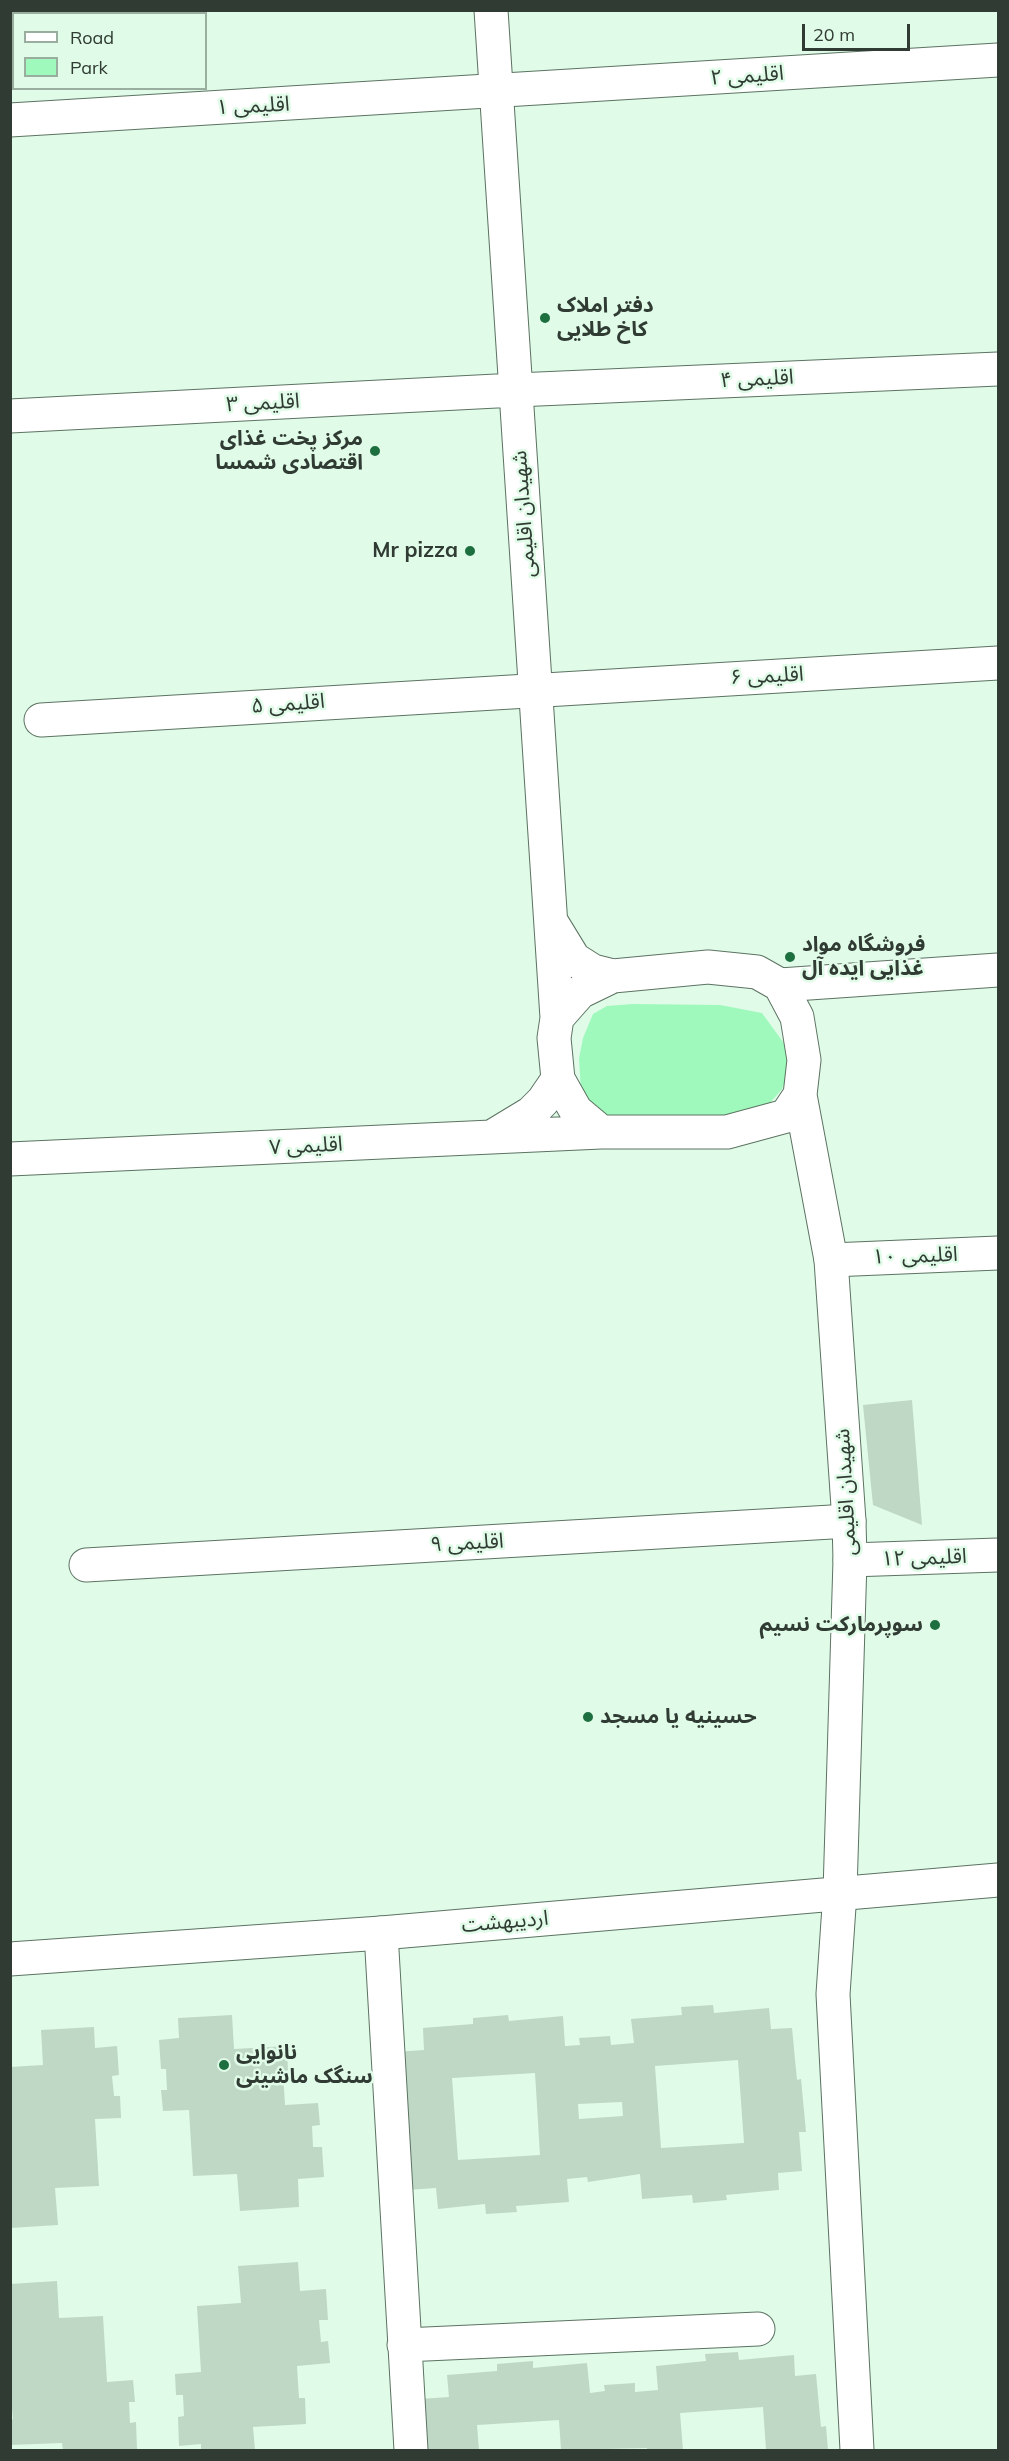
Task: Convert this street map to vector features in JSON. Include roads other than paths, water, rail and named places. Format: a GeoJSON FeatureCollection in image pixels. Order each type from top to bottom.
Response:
{"type":"FeatureCollection","features":[{"type":"Feature","properties":{"kind":"street","name":"شهیدان اقلیمی"},"geometry":{"type":"LineString","coordinates":[[491,10],[551,921],[557,1018],[554,1038],[558,1079]]}},
{"type":"Feature","properties":{"kind":"street","name":"اقلیمی ۲"},"geometry":{"type":"LineString","coordinates":[[496,91],[999,60]]}},
{"type":"Feature","properties":{"kind":"street","name":"اقلیمی ۱"},"geometry":{"type":"LineString","coordinates":[[10,120],[496,91]]}},
{"type":"Feature","properties":{"kind":"street","name":"اقلیمی ۴"},"geometry":{"type":"LineString","coordinates":[[516,390],[999,369]]}},
{"type":"Feature","properties":{"kind":"street","name":"اقلیمی ۳"},"geometry":{"type":"LineString","coordinates":[[10,416],[516,390]]}},
{"type":"Feature","properties":{"kind":"street","name":"اقلیمی ۶"},"geometry":{"type":"LineString","coordinates":[[536,689],[999,663]]}},
{"type":"Feature","properties":{"kind":"street","name":"اقلیمی ۵"},"geometry":{"type":"LineString","coordinates":[[41,720],[536,689]]}},
{"type":"Feature","properties":{"kind":"street"},"geometry":{"type":"LineString","coordinates":[[551,921],[574,959],[593,971],[613,976],[708,968],[757,972],[780,985],[999,970]]}},
{"type":"Feature","properties":{"kind":"street"},"geometry":{"type":"LineString","coordinates":[[557,1018],[580,992],[613,976]]}},
{"type":"Feature","properties":{"kind":"street","name":"شهیدان اقلیمی"},"geometry":{"type":"LineString","coordinates":[[780,985],[797,1017],[804,1060],[800,1095],[831,1260],[849,1521],[850,1560],[840,1893],[833,1994],[857,2451]]}},
{"type":"Feature","properties":{"kind":"street"},"geometry":{"type":"LineString","coordinates":[[490,1137],[531,1113],[543,1101],[558,1079],[576,1111],[601,1132]]}},
{"type":"Feature","properties":{"kind":"street","name":"اقلیمی ۷"},"geometry":{"type":"LineString","coordinates":[[10,1159],[601,1132],[727,1132],[786,1116],[800,1095]]}},
{"type":"Feature","properties":{"kind":"street","name":"اقلیمی ۱۰"},"geometry":{"type":"LineString","coordinates":[[831,1260],[999,1253]]}},
{"type":"Feature","properties":{"kind":"street","name":"اقلیمی ۹"},"geometry":{"type":"LineString","coordinates":[[86,1565],[849,1521]]}},
{"type":"Feature","properties":{"kind":"street","name":"اقلیمی ۱۲"},"geometry":{"type":"LineString","coordinates":[[850,1560],[999,1555]]}},
{"type":"Feature","properties":{"kind":"street","name":"اردیبهشت"},"geometry":{"type":"LineString","coordinates":[[10,1959],[381,1933],[999,1880]]}},
{"type":"Feature","properties":{"kind":"street"},"geometry":{"type":"LineString","coordinates":[[381,1933],[411,2451]]}},
{"type":"Feature","properties":{"kind":"street"},"geometry":{"type":"LineString","coordinates":[[404,2344],[758,2329]]}},
{"type":"Feature","properties":{"kind":"place","name":"دفتر املاک کاخ طلایی"},"geometry":{"type":"Point","coordinates":[545,318]}},
{"type":"Feature","properties":{"kind":"place","name":"مرکز پخت غذای اقتصادی شمسا"},"geometry":{"type":"Point","coordinates":[375,451]}},
{"type":"Feature","properties":{"kind":"place","name":"Mr pizza"},"geometry":{"type":"Point","coordinates":[470,551]}},
{"type":"Feature","properties":{"kind":"place","name":"فروشگاه مواد غذایی ایده آل"},"geometry":{"type":"Point","coordinates":[790,957]}},
{"type":"Feature","properties":{"kind":"place","name":"سوپرمارکت نسیم"},"geometry":{"type":"Point","coordinates":[935,1625]}},
{"type":"Feature","properties":{"kind":"place","name":"حسینیه یا مسجد"},"geometry":{"type":"Point","coordinates":[588,1717]}},
{"type":"Feature","properties":{"kind":"place","name":"نانوایی سنگک ماشینی"},"geometry":{"type":"Point","coordinates":[224,2065]}}]}
